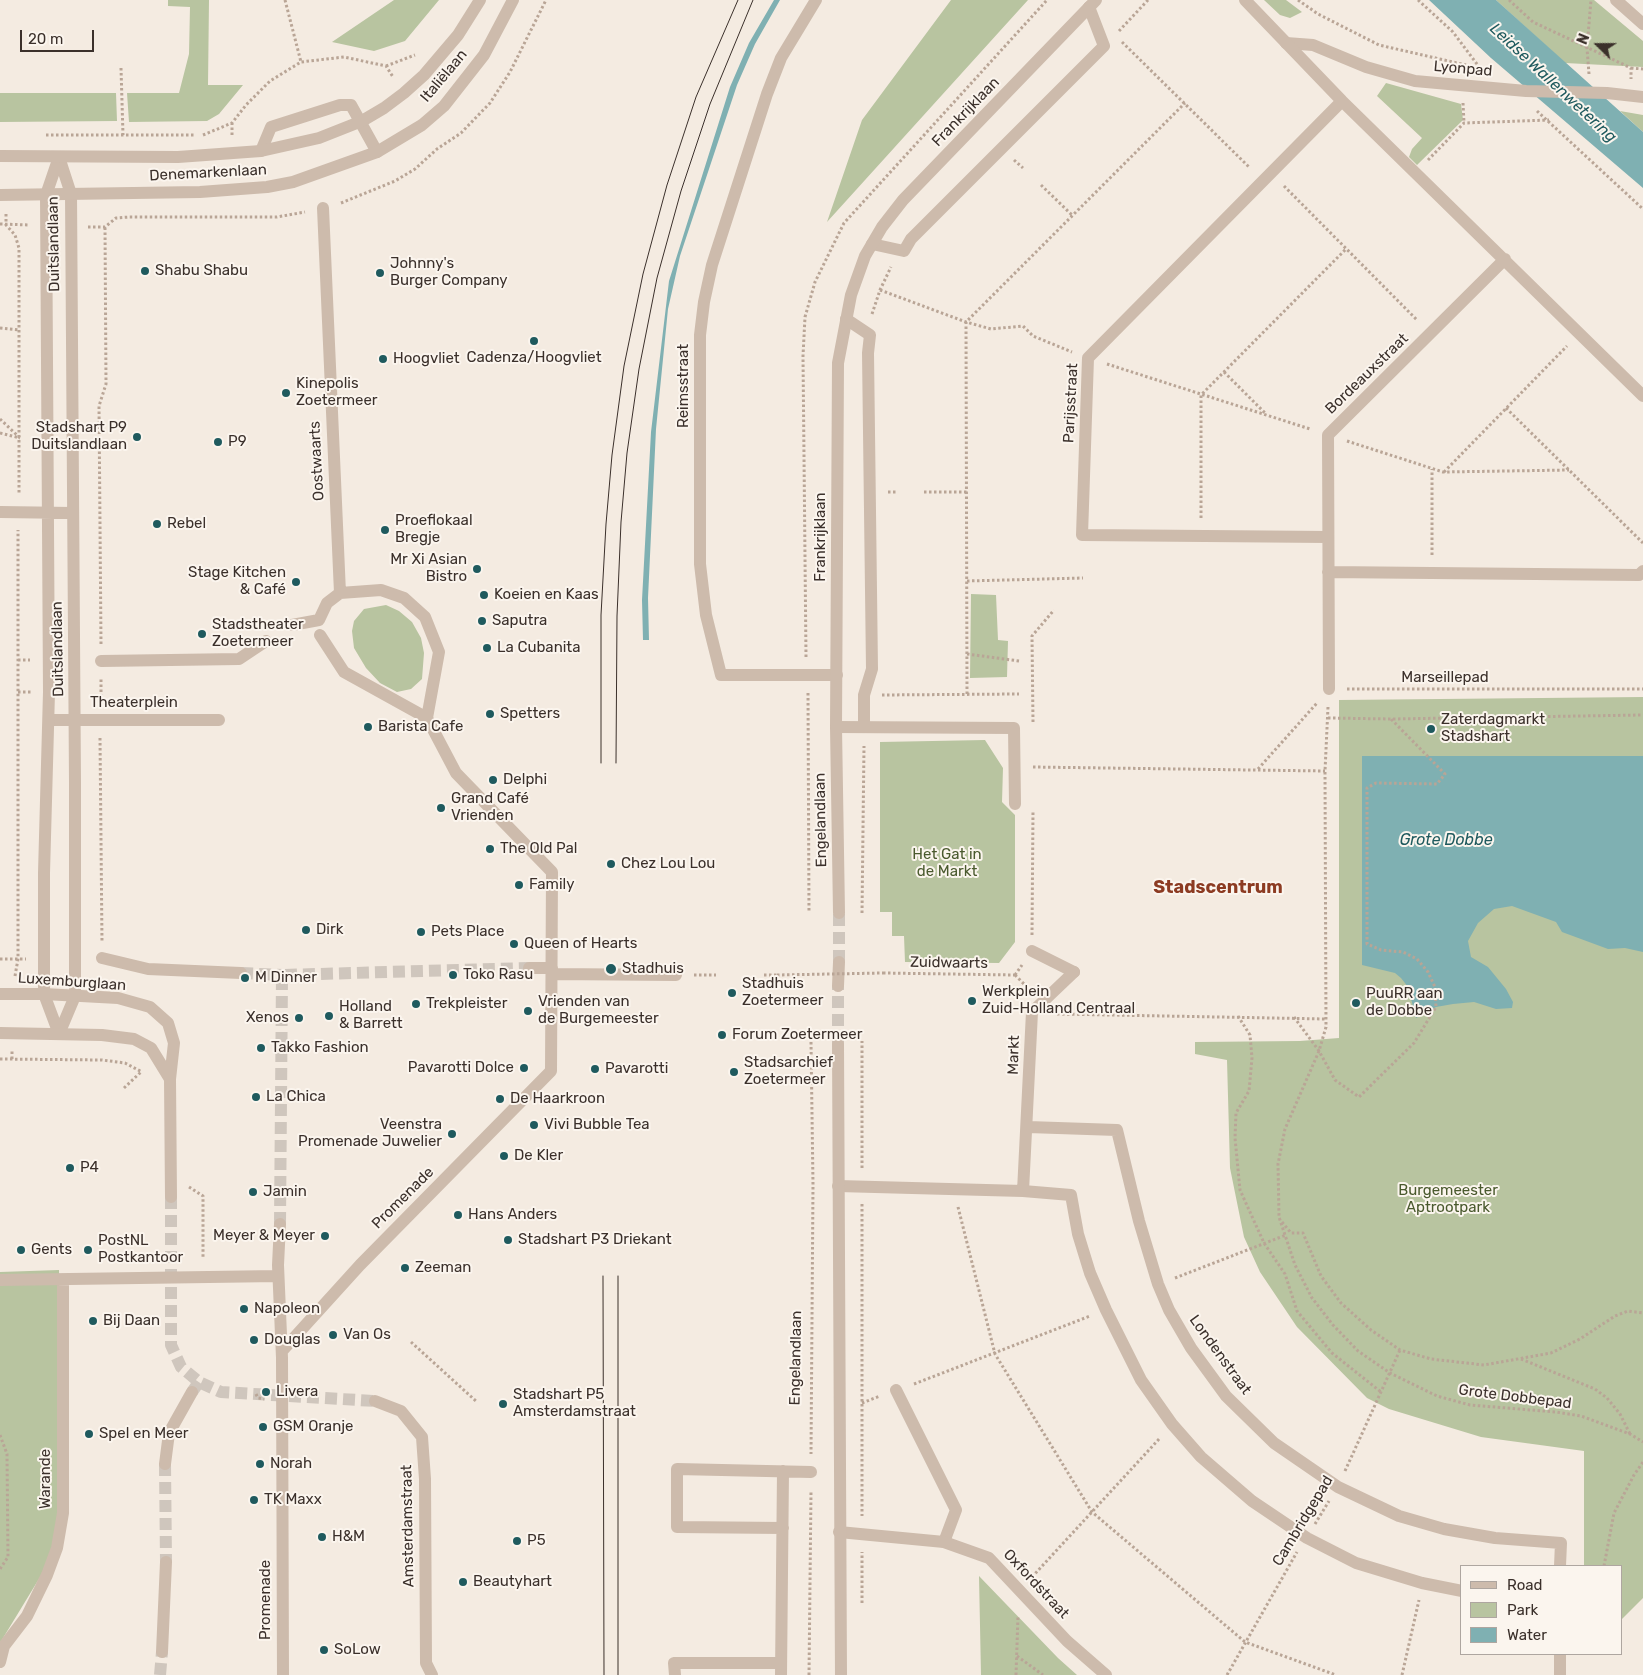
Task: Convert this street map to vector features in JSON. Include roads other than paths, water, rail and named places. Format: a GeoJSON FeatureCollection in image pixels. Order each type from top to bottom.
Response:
{"type":"FeatureCollection","features":[{"type":"Feature","properties":{"kind":"street","name":"Italiëlaan"},"geometry":{"type":"LineString","coordinates":[[362,121],[384,108],[424,76],[458,35],[480,0]]}},
{"type":"Feature","properties":{"kind":"street","name":"Italiëlaan"},"geometry":{"type":"LineString","coordinates":[[377,152],[422,124],[444,106],[484,55],[513,0]]}},
{"type":"Feature","properties":{"kind":"street","name":"Reimsstraat"},"geometry":{"type":"LineString","coordinates":[[816,0],[781,58],[767,94],[712,265],[704,302],[700,335],[701,581],[706,615],[721,676],[837,675]]}},
{"type":"Feature","properties":{"kind":"street"},"geometry":{"type":"LineString","coordinates":[[1245,0],[1342,101],[1505,258],[1643,396]]}},
{"type":"Feature","properties":{"kind":"street"},"geometry":{"type":"LineString","coordinates":[[1616,0],[1643,24]]}},
{"type":"Feature","properties":{"kind":"street","name":"Frankrijklaan"},"geometry":{"type":"LineString","coordinates":[[872,244],[904,250],[911,239],[1104,46],[1092,4]]}},
{"type":"Feature","properties":{"kind":"street","name":"Frankrijklaan"},"geometry":{"type":"LineString","coordinates":[[836,727],[838,363],[851,295],[865,256],[882,227],[903,200],[1092,4]]}},
{"type":"Feature","properties":{"kind":"street","name":"Lyonpad"},"geometry":{"type":"LineString","coordinates":[[1286,43],[1313,45],[1366,67],[1415,81],[1509,90],[1637,96]]}},
{"type":"Feature","properties":{"kind":"street","name":"Parijsstraat"},"geometry":{"type":"LineString","coordinates":[[1328,537],[1082,535],[1088,358],[1342,101]]}},
{"type":"Feature","properties":{"kind":"street","name":"Denemarkenlaan"},"geometry":{"type":"LineString","coordinates":[[0,195],[200,192],[267,187],[293,182],[377,152],[362,121],[351,105],[340,105],[271,127],[262,151]]}},
{"type":"Feature","properties":{"kind":"street","name":"Denemarkenlaan"},"geometry":{"type":"LineString","coordinates":[[0,156],[178,157],[262,151],[312,140],[362,121]]}},
{"type":"Feature","properties":{"kind":"street","name":"Duitslandlaan"},"geometry":{"type":"LineString","coordinates":[[59,157],[71,194],[75,720],[74,996],[59,1034]]}},
{"type":"Feature","properties":{"kind":"street","name":"Duitslandlaan"},"geometry":{"type":"LineString","coordinates":[[59,157],[46,195],[49,720],[44,873],[44,994],[59,1034]]}},
{"type":"Feature","properties":{"kind":"street","name":"Oostwaarts"},"geometry":{"type":"LineString","coordinates":[[323,208],[340,593]]}},
{"type":"Feature","properties":{"kind":"street","name":"Bordeauxstraat"},"geometry":{"type":"LineString","coordinates":[[1329,689],[1328,435],[1505,258]]}},
{"type":"Feature","properties":{"kind":"street"},"geometry":{"type":"LineString","coordinates":[[846,319],[870,335],[868,353],[872,669],[864,695],[864,727]]}},
{"type":"Feature","properties":{"kind":"street"},"geometry":{"type":"LineString","coordinates":[[0,512],[72,513]]}},
{"type":"Feature","properties":{"kind":"street"},"geometry":{"type":"LineString","coordinates":[[1328,572],[1639,575],[1643,571]]}},
{"type":"Feature","properties":{"kind":"street"},"geometry":{"type":"LineString","coordinates":[[292,625],[319,620],[327,603],[340,593],[381,590],[404,598],[425,617],[439,652],[427,718]]}},
{"type":"Feature","properties":{"kind":"street"},"geometry":{"type":"LineString","coordinates":[[320,635],[344,672],[427,718],[456,773],[552,872],[552,971]]}},
{"type":"Feature","properties":{"kind":"street"},"geometry":{"type":"LineString","coordinates":[[101,661],[239,659],[266,641]]}},
{"type":"Feature","properties":{"kind":"street","name":"Theaterplein"},"geometry":{"type":"LineString","coordinates":[[49,720],[218,720]]}},
{"type":"Feature","properties":{"kind":"street"},"geometry":{"type":"LineString","coordinates":[[836,727],[1014,728],[1015,804]]}},
{"type":"Feature","properties":{"kind":"street","name":"Engelandlaan"},"geometry":{"type":"LineString","coordinates":[[836,727],[839,913]]}},
{"type":"Feature","properties":{"kind":"street","name":"Markt"},"geometry":{"type":"LineString","coordinates":[[1028,1127],[1032,1012],[1043,1004],[1074,972],[1032,951]]}},
{"type":"Feature","properties":{"kind":"street"},"geometry":{"type":"LineString","coordinates":[[102,958],[148,969],[240,973]]}},
{"type":"Feature","properties":{"kind":"street"},"geometry":{"type":"LineString","coordinates":[[838,962],[838,986]]}},
{"type":"Feature","properties":{"kind":"street"},"geometry":{"type":"LineString","coordinates":[[529,968],[552,971],[676,975]]}},
{"type":"Feature","properties":{"kind":"street","name":"Promenade"},"geometry":{"type":"LineString","coordinates":[[282,1350],[360,1265],[552,1071],[552,971]]}},
{"type":"Feature","properties":{"kind":"street","name":"Luxemburglaan"},"geometry":{"type":"LineString","coordinates":[[6,994],[118,998],[150,1007],[168,1023],[174,1043],[170,1079],[171,1197]]}},
{"type":"Feature","properties":{"kind":"street"},"geometry":{"type":"LineString","coordinates":[[6,1033],[121,1036],[134,1039],[151,1048],[170,1079]]}},
{"type":"Feature","properties":{"kind":"street"},"geometry":{"type":"LineString","coordinates":[[838,1044],[841,1675]]}},
{"type":"Feature","properties":{"kind":"street"},"geometry":{"type":"LineString","coordinates":[[1023,1191],[1028,1127]]}},
{"type":"Feature","properties":{"kind":"street","name":"Londenstraat"},"geometry":{"type":"LineString","coordinates":[[1028,1127],[1117,1130],[1139,1221],[1158,1284],[1169,1310],[1191,1348],[1226,1396],[1274,1443],[1338,1487],[1399,1516],[1444,1530],[1495,1538],[1561,1543],[1560,1565]]}},
{"type":"Feature","properties":{"kind":"street"},"geometry":{"type":"LineString","coordinates":[[838,1186],[1023,1191],[1071,1195],[1078,1234],[1090,1273],[1106,1310],[1142,1380],[1172,1424],[1201,1457],[1252,1501],[1307,1538],[1356,1563],[1422,1583],[1460,1591]]}},
{"type":"Feature","properties":{"kind":"street","name":"Promenade"},"geometry":{"type":"LineString","coordinates":[[280,1224],[278,1276],[282,1350],[283,1672]]}},
{"type":"Feature","properties":{"kind":"street"},"geometry":{"type":"LineString","coordinates":[[0,1280],[278,1276]]}},
{"type":"Feature","properties":{"kind":"street","name":"Warande"},"geometry":{"type":"LineString","coordinates":[[0,1662],[4,1646],[27,1616],[47,1575],[57,1548],[63,1513],[62,1280]]}},
{"type":"Feature","properties":{"kind":"street"},"geometry":{"type":"LineString","coordinates":[[896,1390],[956,1510],[944,1542]]}},
{"type":"Feature","properties":{"kind":"street"},"geometry":{"type":"LineString","coordinates":[[166,1464],[169,1433],[192,1392]]}},
{"type":"Feature","properties":{"kind":"street","name":"Amsterdamstraat"},"geometry":{"type":"LineString","coordinates":[[375,1401],[401,1411],[422,1437],[425,1479],[426,1663],[432,1675]]}},
{"type":"Feature","properties":{"kind":"street"},"geometry":{"type":"LineString","coordinates":[[783,1528],[677,1527],[677,1469],[811,1472]]}},
{"type":"Feature","properties":{"kind":"street"},"geometry":{"type":"LineString","coordinates":[[675,1675],[674,1663],[781,1669],[784,1471]]}},
{"type":"Feature","properties":{"kind":"street","name":"Oxfordstraat"},"geometry":{"type":"LineString","coordinates":[[839,1532],[944,1542],[989,1558],[1067,1641],[1106,1675]]}},
{"type":"Feature","properties":{"kind":"street"},"geometry":{"type":"LineString","coordinates":[[162,1652],[166,1562]]}},
{"type":"Feature","properties":{"kind":"street"},"geometry":{"type":"LineString","coordinates":[[1560,1655],[1560,1675]]}},
{"type":"Feature","properties":{"kind":"water"},"geometry":{"type":"Polygon","coordinates":[[[774,0],[780,0],[755,44],[737,85],[680,256],[668,309],[656,429],[648,598],[649,640],[643,640],[642,600],[651,432],[669,281],[730,87],[749,43],[774,0]]]}},
{"type":"Feature","properties":{"kind":"water","name":"Leidse Wallenwetering"},"geometry":{"type":"Polygon","coordinates":[[[1429,0],[1496,0],[1643,132],[1643,188],[1491,58],[1429,0]]]}},
{"type":"Feature","properties":{"kind":"water","name":"Grote Dobbe"},"geometry":{"type":"Polygon","coordinates":[[[1362,756],[1643,756],[1643,952],[1625,948],[1608,949],[1562,932],[1556,922],[1512,906],[1494,909],[1478,923],[1468,941],[1471,957],[1488,967],[1506,989],[1513,1002],[1512,1008],[1496,1009],[1474,1002],[1453,1004],[1436,1007],[1416,1018],[1408,987],[1401,978],[1395,973],[1362,965],[1362,756]]]}},
{"type":"Feature","properties":{"kind":"tunnel"},"geometry":{"type":"LineString","coordinates":[[839,913],[839,962]]}},
{"type":"Feature","properties":{"kind":"tunnel"},"geometry":{"type":"LineString","coordinates":[[280,1224],[282,975],[529,968]]}},
{"type":"Feature","properties":{"kind":"tunnel"},"geometry":{"type":"LineString","coordinates":[[241,973],[282,975]]}},
{"type":"Feature","properties":{"kind":"tunnel"},"geometry":{"type":"LineString","coordinates":[[838,986],[838,1044]]}},
{"type":"Feature","properties":{"kind":"tunnel"},"geometry":{"type":"LineString","coordinates":[[171,1197],[171,1345],[181,1367],[199,1382],[221,1392],[375,1401]]}},
{"type":"Feature","properties":{"kind":"tunnel"},"geometry":{"type":"LineString","coordinates":[[192,1392],[199,1382]]}},
{"type":"Feature","properties":{"kind":"tunnel"},"geometry":{"type":"LineString","coordinates":[[165,1464],[166,1562]]}},
{"type":"Feature","properties":{"kind":"tunnel"},"geometry":{"type":"LineString","coordinates":[[160,1675],[162,1652]]}},
{"type":"Feature","properties":{"kind":"tram line"},"geometry":{"type":"LineString","coordinates":[[601,763],[601,615],[606,524],[612,455],[624,366],[643,274],[667,185],[696,97],[738,0]]}},
{"type":"Feature","properties":{"kind":"tram line"},"geometry":{"type":"LineString","coordinates":[[616,763],[617,616],[621,522],[627,453],[639,369],[657,278],[681,191],[710,104],[753,0]]}},
{"type":"Feature","properties":{"kind":"tram line"},"geometry":{"type":"LineString","coordinates":[[603,1276],[604,1675]]}},
{"type":"Feature","properties":{"kind":"tram line"},"geometry":{"type":"LineString","coordinates":[[618,1276],[618,1675]]}},
{"type":"Feature","properties":{"kind":"place","name":"Shabu Shabu"},"geometry":{"type":"Point","coordinates":[145,271]}},
{"type":"Feature","properties":{"kind":"place","name":"Johnny's Burger Company"},"geometry":{"type":"Point","coordinates":[380,273]}},
{"type":"Feature","properties":{"kind":"place","name":"Cadenza/Hoogvliet"},"geometry":{"type":"Point","coordinates":[534,341]}},
{"type":"Feature","properties":{"kind":"place","name":"Hoogvliet"},"geometry":{"type":"Point","coordinates":[383,359]}},
{"type":"Feature","properties":{"kind":"place","name":"Kinepolis Zoetermeer"},"geometry":{"type":"Point","coordinates":[286,393]}},
{"type":"Feature","properties":{"kind":"place","name":"Stadshart P9 Duitslandlaan"},"geometry":{"type":"Point","coordinates":[137,437]}},
{"type":"Feature","properties":{"kind":"place","name":"P9"},"geometry":{"type":"Point","coordinates":[218,442]}},
{"type":"Feature","properties":{"kind":"place","name":"Rebel"},"geometry":{"type":"Point","coordinates":[157,524]}},
{"type":"Feature","properties":{"kind":"place","name":"Proeflokaal Bregje"},"geometry":{"type":"Point","coordinates":[385,530]}},
{"type":"Feature","properties":{"kind":"place","name":"Mr Xi Asian Bistro"},"geometry":{"type":"Point","coordinates":[477,569]}},
{"type":"Feature","properties":{"kind":"place","name":"Stage Kitchen & Café"},"geometry":{"type":"Point","coordinates":[296,582]}},
{"type":"Feature","properties":{"kind":"place","name":"Koeien en Kaas"},"geometry":{"type":"Point","coordinates":[484,595]}},
{"type":"Feature","properties":{"kind":"place","name":"Saputra"},"geometry":{"type":"Point","coordinates":[482,621]}},
{"type":"Feature","properties":{"kind":"place","name":"Stadstheater Zoetermeer"},"geometry":{"type":"Point","coordinates":[202,634]}},
{"type":"Feature","properties":{"kind":"place","name":"La Cubanita"},"geometry":{"type":"Point","coordinates":[487,648]}},
{"type":"Feature","properties":{"kind":"place","name":"Spetters"},"geometry":{"type":"Point","coordinates":[490,714]}},
{"type":"Feature","properties":{"kind":"place","name":"Barista Cafe"},"geometry":{"type":"Point","coordinates":[368,727]}},
{"type":"Feature","properties":{"kind":"place","name":"Zaterdagmarkt Stadshart"},"geometry":{"type":"Point","coordinates":[1431,729]}},
{"type":"Feature","properties":{"kind":"place","name":"Delphi"},"geometry":{"type":"Point","coordinates":[493,780]}},
{"type":"Feature","properties":{"kind":"place","name":"Grand Café Vrienden"},"geometry":{"type":"Point","coordinates":[441,808]}},
{"type":"Feature","properties":{"kind":"place","name":"The Old Pal"},"geometry":{"type":"Point","coordinates":[490,849]}},
{"type":"Feature","properties":{"kind":"place","name":"Chez Lou Lou"},"geometry":{"type":"Point","coordinates":[611,864]}},
{"type":"Feature","properties":{"kind":"place","name":"Family"},"geometry":{"type":"Point","coordinates":[519,885]}},
{"type":"Feature","properties":{"kind":"place","name":"Dirk"},"geometry":{"type":"Point","coordinates":[306,930]}},
{"type":"Feature","properties":{"kind":"place","name":"Pets Place"},"geometry":{"type":"Point","coordinates":[421,932]}},
{"type":"Feature","properties":{"kind":"place","name":"Queen of Hearts"},"geometry":{"type":"Point","coordinates":[514,944]}},
{"type":"Feature","properties":{"kind":"place","name":"Stadhuis"},"geometry":{"type":"Point","coordinates":[611,969]}},
{"type":"Feature","properties":{"kind":"place","name":"Toko Rasu"},"geometry":{"type":"Point","coordinates":[453,975]}},
{"type":"Feature","properties":{"kind":"place","name":"M Dinner"},"geometry":{"type":"Point","coordinates":[245,978]}},
{"type":"Feature","properties":{"kind":"place","name":"Stadhuis Zoetermeer"},"geometry":{"type":"Point","coordinates":[732,993]}},
{"type":"Feature","properties":{"kind":"place","name":"Werkplein Zuid-Holland Centraal"},"geometry":{"type":"Point","coordinates":[972,1001]}},
{"type":"Feature","properties":{"kind":"place","name":"PuuRR aan de Dobbe"},"geometry":{"type":"Point","coordinates":[1356,1003]}},
{"type":"Feature","properties":{"kind":"place","name":"Trekpleister"},"geometry":{"type":"Point","coordinates":[416,1004]}},
{"type":"Feature","properties":{"kind":"place","name":"Vrienden van de Burgemeester"},"geometry":{"type":"Point","coordinates":[528,1011]}},
{"type":"Feature","properties":{"kind":"place","name":"Holland & Barrett"},"geometry":{"type":"Point","coordinates":[329,1016]}},
{"type":"Feature","properties":{"kind":"place","name":"Xenos"},"geometry":{"type":"Point","coordinates":[299,1018]}},
{"type":"Feature","properties":{"kind":"place","name":"Forum Zoetermeer"},"geometry":{"type":"Point","coordinates":[722,1035]}},
{"type":"Feature","properties":{"kind":"place","name":"Takko Fashion"},"geometry":{"type":"Point","coordinates":[261,1048]}},
{"type":"Feature","properties":{"kind":"place","name":"Pavarotti Dolce"},"geometry":{"type":"Point","coordinates":[524,1068]}},
{"type":"Feature","properties":{"kind":"place","name":"Pavarotti"},"geometry":{"type":"Point","coordinates":[595,1069]}},
{"type":"Feature","properties":{"kind":"place","name":"Stadsarchief Zoetermeer"},"geometry":{"type":"Point","coordinates":[734,1072]}},
{"type":"Feature","properties":{"kind":"place","name":"La Chica"},"geometry":{"type":"Point","coordinates":[256,1097]}},
{"type":"Feature","properties":{"kind":"place","name":"De Haarkroon"},"geometry":{"type":"Point","coordinates":[500,1099]}},
{"type":"Feature","properties":{"kind":"place","name":"Vivi Bubble Tea"},"geometry":{"type":"Point","coordinates":[534,1125]}},
{"type":"Feature","properties":{"kind":"place","name":"Veenstra Promenade Juwelier"},"geometry":{"type":"Point","coordinates":[452,1134]}},
{"type":"Feature","properties":{"kind":"place","name":"De Kler"},"geometry":{"type":"Point","coordinates":[504,1156]}},
{"type":"Feature","properties":{"kind":"place","name":"P4"},"geometry":{"type":"Point","coordinates":[70,1168]}},
{"type":"Feature","properties":{"kind":"place","name":"Jamin"},"geometry":{"type":"Point","coordinates":[253,1192]}},
{"type":"Feature","properties":{"kind":"place","name":"Hans Anders"},"geometry":{"type":"Point","coordinates":[458,1215]}},
{"type":"Feature","properties":{"kind":"place","name":"Meyer & Meyer"},"geometry":{"type":"Point","coordinates":[325,1236]}},
{"type":"Feature","properties":{"kind":"place","name":"Stadshart P3 Driekant"},"geometry":{"type":"Point","coordinates":[508,1240]}},
{"type":"Feature","properties":{"kind":"place","name":"Gents"},"geometry":{"type":"Point","coordinates":[21,1250]}},
{"type":"Feature","properties":{"kind":"place","name":"PostNL Postkantoor"},"geometry":{"type":"Point","coordinates":[88,1250]}},
{"type":"Feature","properties":{"kind":"place","name":"Zeeman"},"geometry":{"type":"Point","coordinates":[405,1268]}},
{"type":"Feature","properties":{"kind":"place","name":"Napoleon"},"geometry":{"type":"Point","coordinates":[244,1309]}},
{"type":"Feature","properties":{"kind":"place","name":"Bij Daan"},"geometry":{"type":"Point","coordinates":[93,1321]}},
{"type":"Feature","properties":{"kind":"place","name":"Van Os"},"geometry":{"type":"Point","coordinates":[333,1335]}},
{"type":"Feature","properties":{"kind":"place","name":"Douglas"},"geometry":{"type":"Point","coordinates":[254,1340]}},
{"type":"Feature","properties":{"kind":"place","name":"Livera"},"geometry":{"type":"Point","coordinates":[266,1392]}},
{"type":"Feature","properties":{"kind":"place","name":"Stadshart P5 Amsterdamstraat"},"geometry":{"type":"Point","coordinates":[503,1404]}},
{"type":"Feature","properties":{"kind":"place","name":"GSM Oranje"},"geometry":{"type":"Point","coordinates":[263,1427]}},
{"type":"Feature","properties":{"kind":"place","name":"Spel en Meer"},"geometry":{"type":"Point","coordinates":[89,1434]}},
{"type":"Feature","properties":{"kind":"place","name":"Norah"},"geometry":{"type":"Point","coordinates":[260,1464]}},
{"type":"Feature","properties":{"kind":"place","name":"TK Maxx"},"geometry":{"type":"Point","coordinates":[254,1500]}},
{"type":"Feature","properties":{"kind":"place","name":"H&M"},"geometry":{"type":"Point","coordinates":[322,1537]}},
{"type":"Feature","properties":{"kind":"place","name":"P5"},"geometry":{"type":"Point","coordinates":[517,1541]}},
{"type":"Feature","properties":{"kind":"place","name":"Beautyhart"},"geometry":{"type":"Point","coordinates":[463,1582]}},
{"type":"Feature","properties":{"kind":"place","name":"SoLow"},"geometry":{"type":"Point","coordinates":[324,1650]}},
{"type":"Feature","properties":{"kind":"district","name":"Stadscentrum"},"geometry":{"type":"Point","coordinates":[1218,888]}},
{"type":"Feature","properties":{"kind":"park label","name":"Het Gat in de Markt"},"geometry":{"type":"Point","coordinates":[947,864]}},
{"type":"Feature","properties":{"kind":"park label","name":"Burgemeester Aptrootpark"},"geometry":{"type":"Point","coordinates":[1448,1200]}}]}
